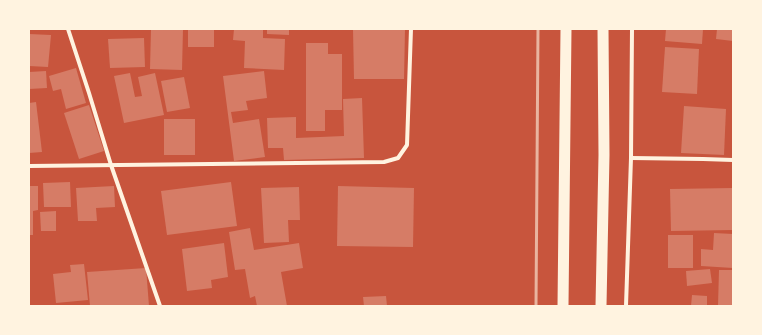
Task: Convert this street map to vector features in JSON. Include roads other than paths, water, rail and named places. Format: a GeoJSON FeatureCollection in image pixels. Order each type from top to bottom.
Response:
{"type":"FeatureCollection","features":[{"type":"Feature","properties":{"kind":"highway"},"geometry":{"type":"LineString","coordinates":[[563,306],[566,29]]}},
{"type":"Feature","properties":{"kind":"highway"},"geometry":{"type":"LineString","coordinates":[[601,306],[604,155],[603,29]]}},
{"type":"Feature","properties":{"kind":"street"},"geometry":{"type":"LineString","coordinates":[[68,29],[110,165],[160,306]]}},
{"type":"Feature","properties":{"kind":"street"},"geometry":{"type":"LineString","coordinates":[[29,166],[384,162],[398,158],[407,145],[411,29]]}},
{"type":"Feature","properties":{"kind":"street"},"geometry":{"type":"LineString","coordinates":[[626,306],[631,158],[632,29]]}},
{"type":"Feature","properties":{"kind":"street"},"geometry":{"type":"LineString","coordinates":[[631,158],[703,158],[733,160]]}},
{"type":"Feature","properties":{"kind":"railway"},"geometry":{"type":"LineString","coordinates":[[536,306],[538,29]]}}]}
